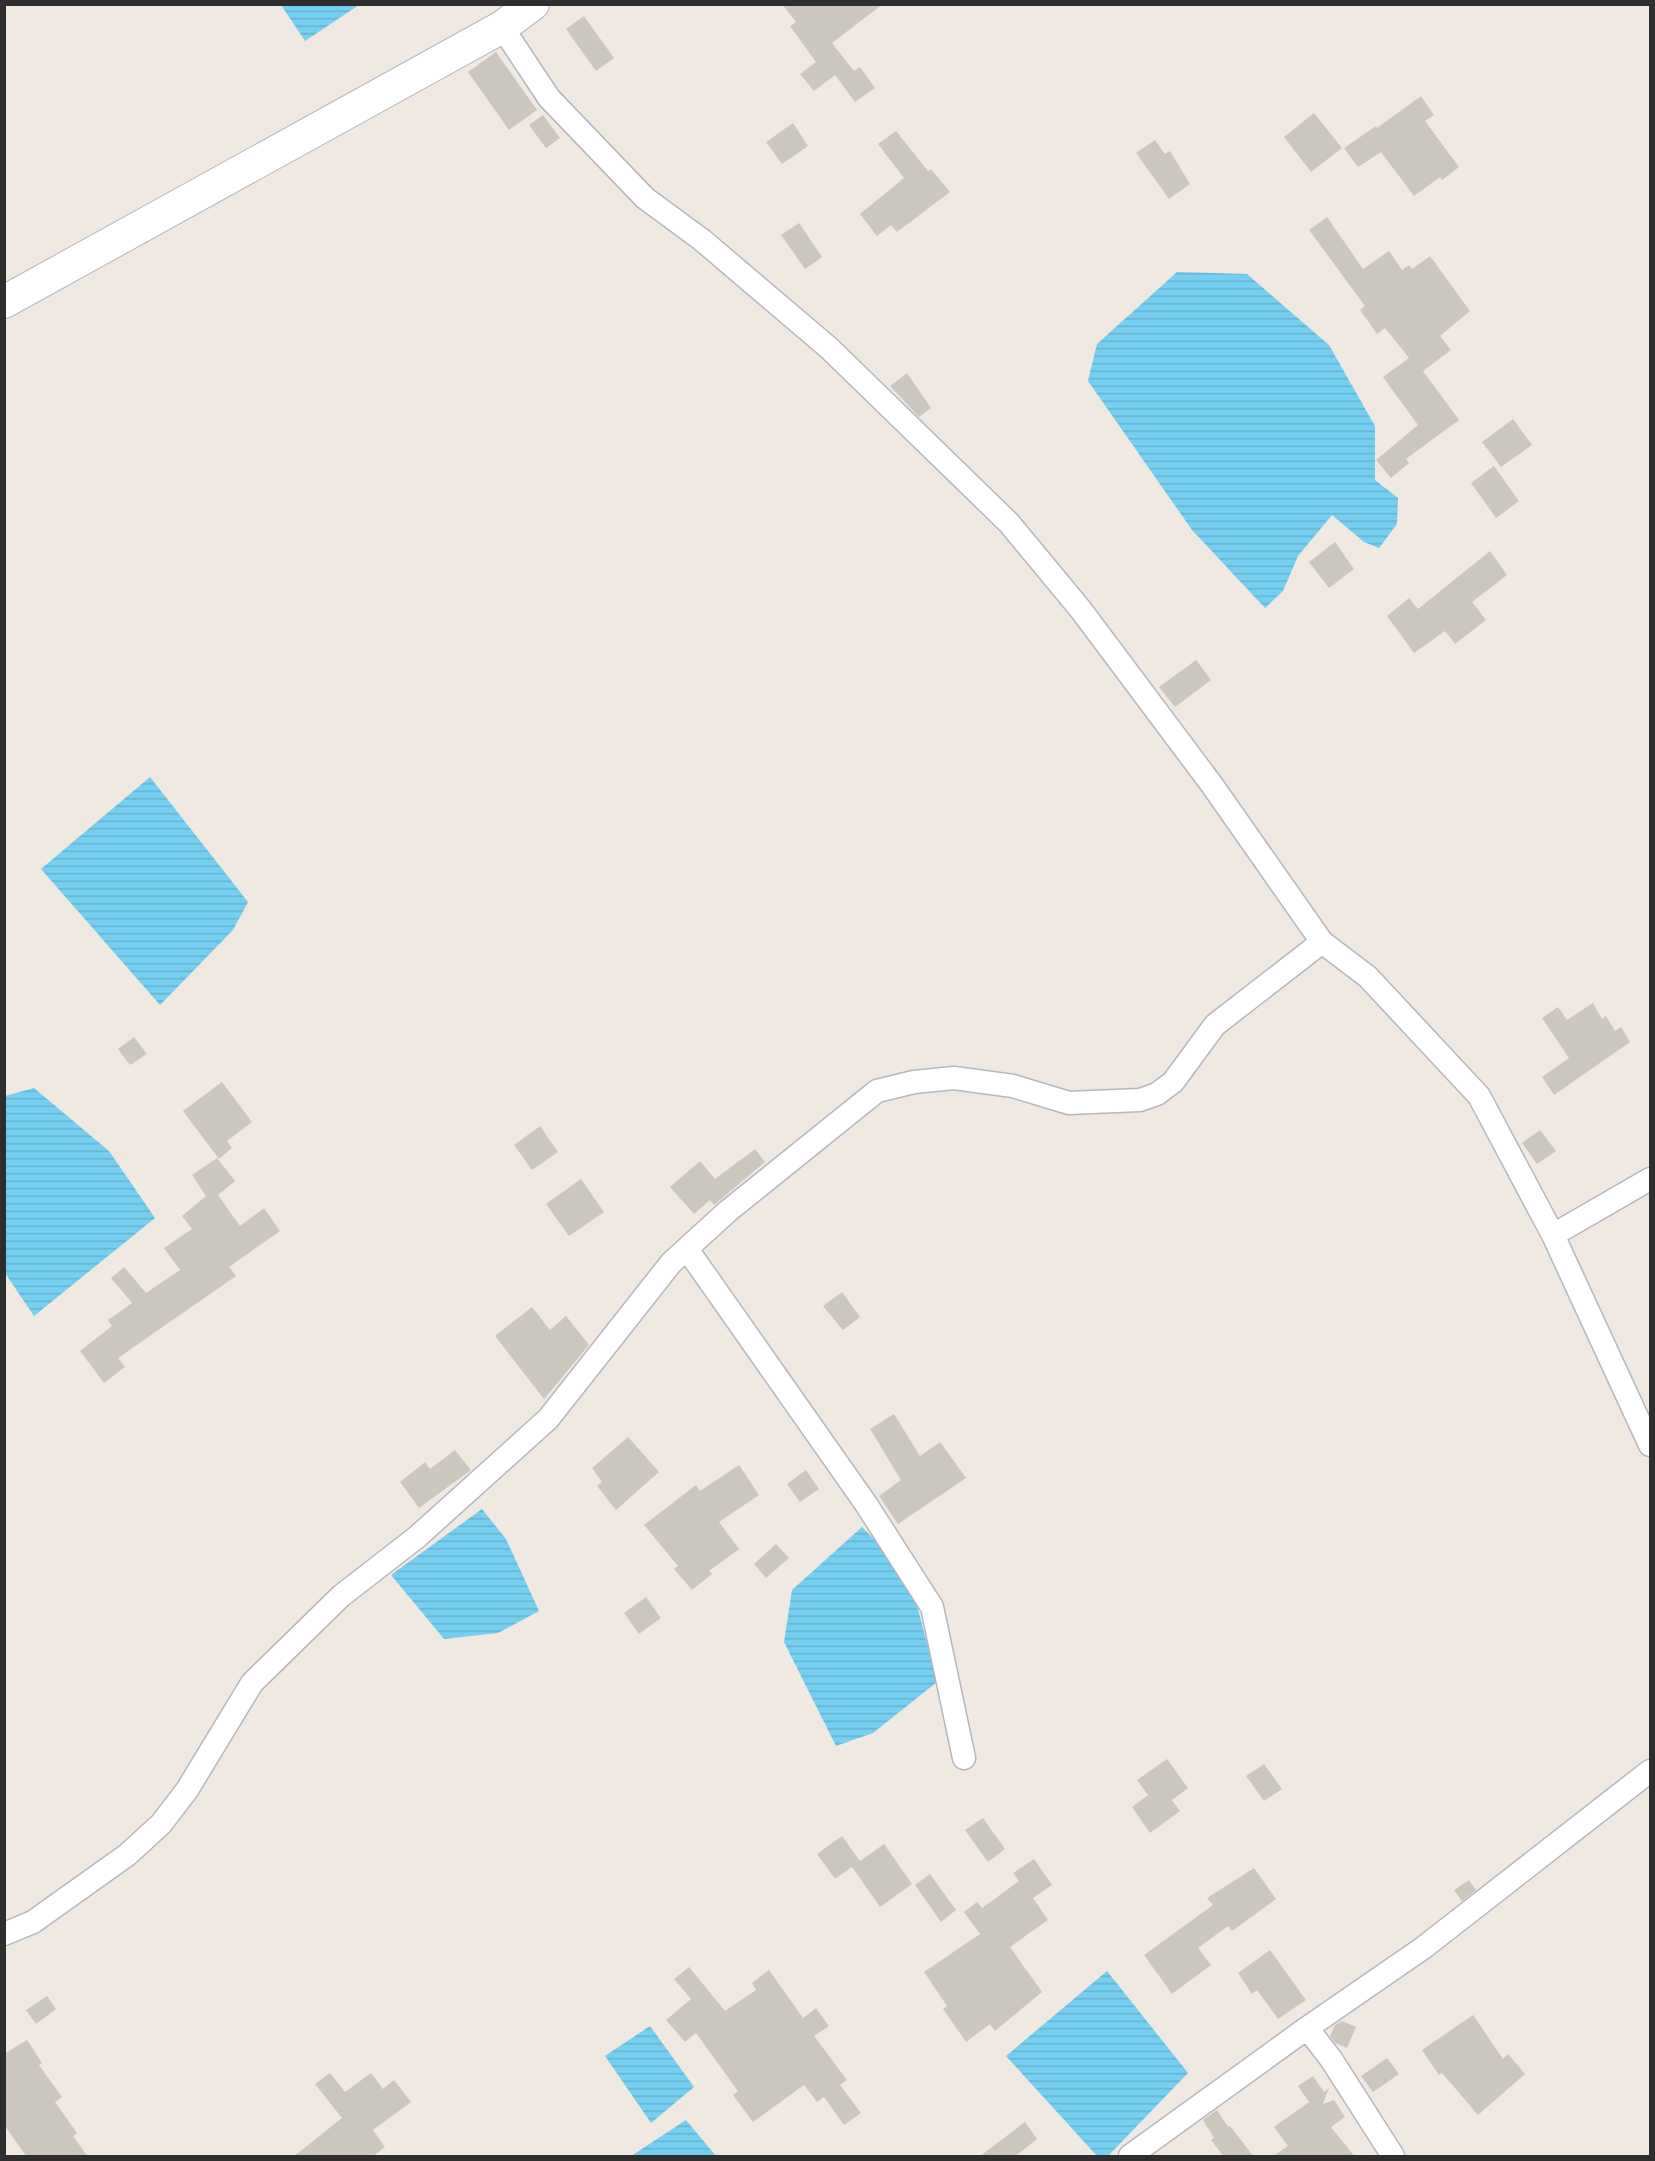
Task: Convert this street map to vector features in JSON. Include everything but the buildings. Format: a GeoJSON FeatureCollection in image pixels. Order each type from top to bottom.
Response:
{"type":"FeatureCollection","features":[{"type":"Feature","properties":{"kind":"main road"},"geometry":{"type":"LineString","coordinates":[[4,302],[502,27],[533,4]]}},
{"type":"Feature","properties":{"kind":"street"},"geometry":{"type":"LineString","coordinates":[[502,27],[549,98],[645,198],[702,240],[829,348],[1010,523],[1095,628],[1212,785],[1322,942],[1368,977],[1479,1096],[1553,1235],[1650,1445]]}},
{"type":"Feature","properties":{"kind":"street"},"geometry":{"type":"LineString","coordinates":[[4,1934],[33,1922],[126,1856],[160,1824],[187,1790],[252,1683],[341,1596],[417,1537],[548,1419],[672,1263],[728,1211],[877,1091],[914,1082],[954,1078],[1012,1086],[1069,1103],[1140,1100],[1157,1094],[1173,1082],[1215,1025],[1322,942]]}},
{"type":"Feature","properties":{"kind":"street"},"geometry":{"type":"LineString","coordinates":[[1553,1235],[1650,1179]]}},
{"type":"Feature","properties":{"kind":"street"},"geometry":{"type":"LineString","coordinates":[[687,1249],[866,1504],[932,1607],[964,1758]]}},
{"type":"Feature","properties":{"kind":"street"},"geometry":{"type":"LineString","coordinates":[[1130,2157],[1307,2028],[1424,1948],[1650,1771]]}},
{"type":"Feature","properties":{"kind":"street"},"geometry":{"type":"LineString","coordinates":[[1307,2028],[1331,2059],[1393,2157]]}},
{"type":"Feature","properties":{"kind":"water"},"geometry":{"type":"Polygon","coordinates":[[[281,5],[359,5],[305,41],[281,5]]]}},
{"type":"Feature","properties":{"kind":"water"},"geometry":{"type":"Polygon","coordinates":[[[1177,272],[1247,274],[1329,345],[1375,426],[1375,480],[1398,498],[1397,524],[1379,548],[1364,542],[1332,515],[1298,556],[1283,591],[1265,608],[1192,530],[1088,381],[1097,344],[1177,272]]]}},
{"type":"Feature","properties":{"kind":"water"},"geometry":{"type":"Polygon","coordinates":[[[150,777],[248,902],[233,930],[160,1005],[41,869],[150,777]]]}},
{"type":"Feature","properties":{"kind":"water"},"geometry":{"type":"Polygon","coordinates":[[[34,1088],[109,1151],[155,1218],[34,1316],[5,1273],[5,1096],[34,1088]]]}},
{"type":"Feature","properties":{"kind":"water"},"geometry":{"type":"Polygon","coordinates":[[[482,1509],[506,1539],[539,1611],[498,1633],[444,1639],[391,1575],[482,1509]]]}},
{"type":"Feature","properties":{"kind":"water"},"geometry":{"type":"Polygon","coordinates":[[[862,1527],[909,1575],[937,1682],[873,1733],[836,1746],[784,1642],[792,1590],[862,1527]]]}},
{"type":"Feature","properties":{"kind":"water"},"geometry":{"type":"Polygon","coordinates":[[[1107,1971],[1188,2073],[1108,2156],[1097,2156],[1006,2056],[1107,1971]]]}},
{"type":"Feature","properties":{"kind":"water"},"geometry":{"type":"Polygon","coordinates":[[[650,2026],[694,2087],[651,2123],[605,2056],[650,2026]]]}},
{"type":"Feature","properties":{"kind":"water"},"geometry":{"type":"Polygon","coordinates":[[[686,2120],[716,2156],[631,2156],[686,2120]]]}}]}
